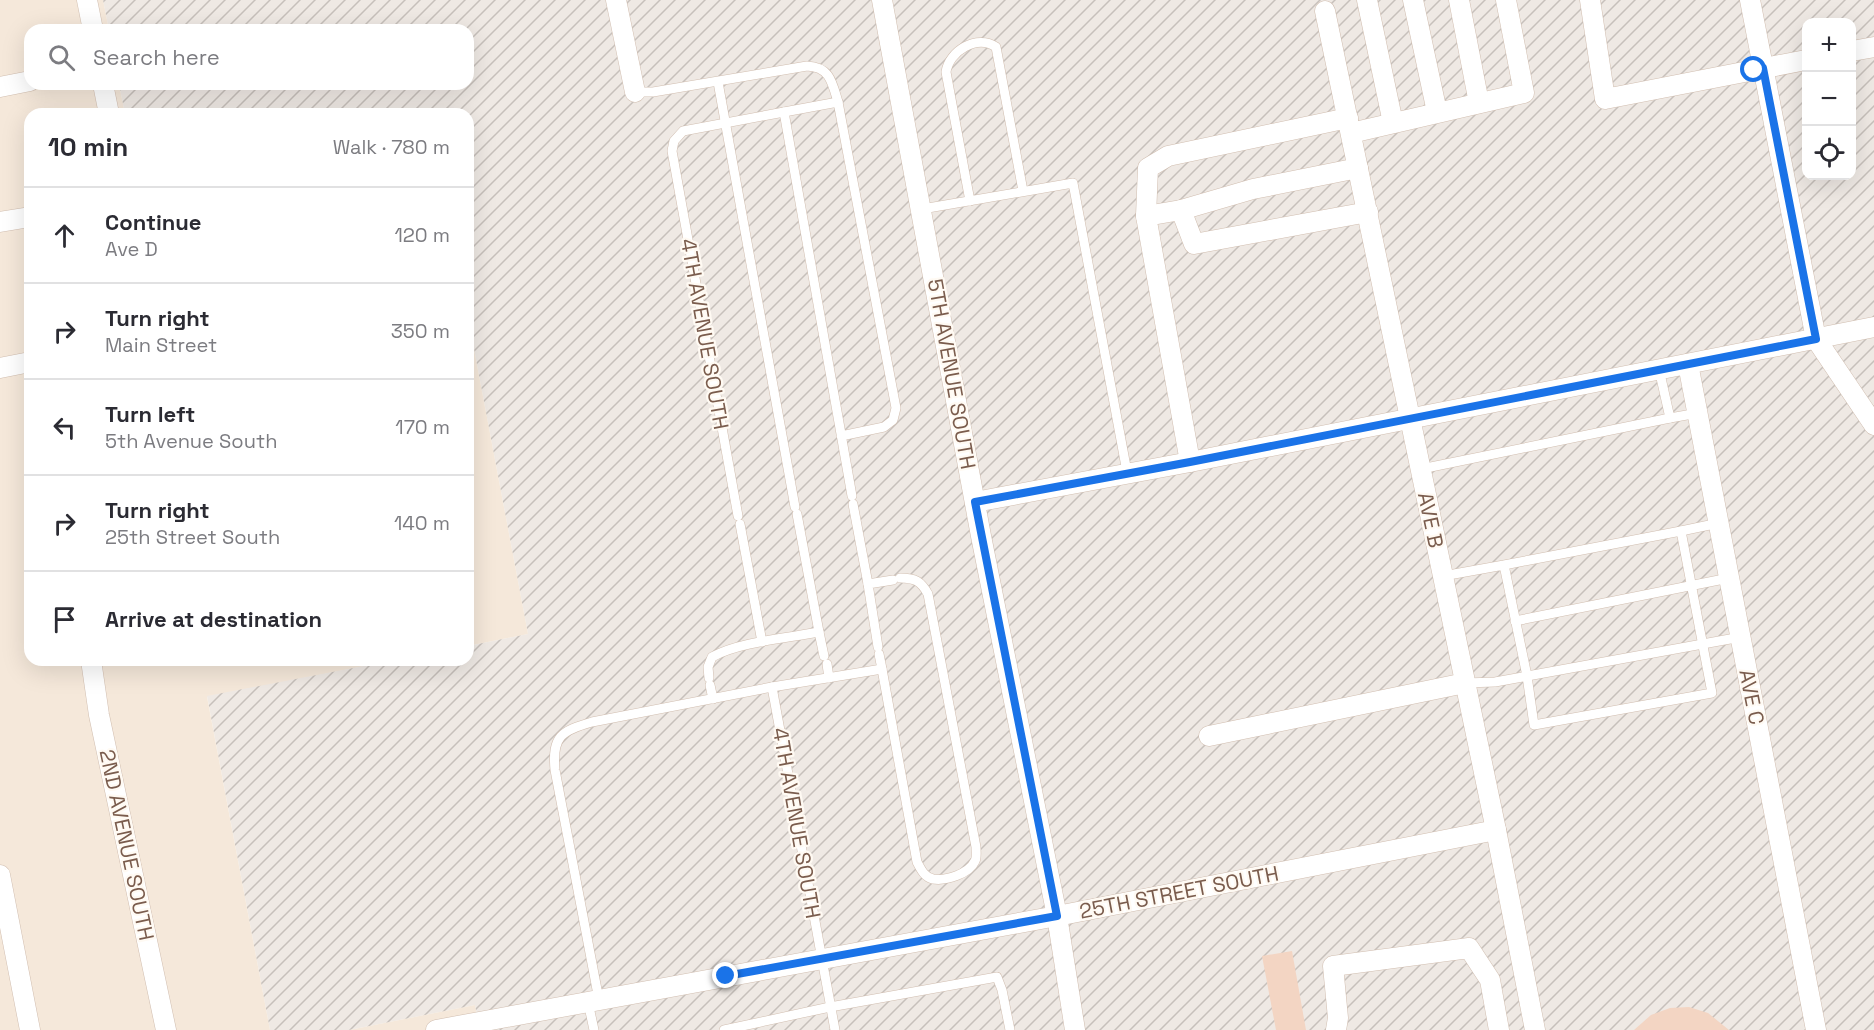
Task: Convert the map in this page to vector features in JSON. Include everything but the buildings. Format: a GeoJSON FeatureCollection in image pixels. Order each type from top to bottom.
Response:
{"type":"FeatureCollection","features":[{"type":"Feature","properties":{"kind":"street"},"geometry":{"type":"LineString","coordinates":[[87,0],[92,24]]}},
{"type":"Feature","properties":{"kind":"street"},"geometry":{"type":"LineString","coordinates":[[616,0],[635,92]]}},
{"type":"Feature","properties":{"kind":"street","name":"5TH AVENUE SOUTH"},"geometry":{"type":"LineString","coordinates":[[882,0],[975,502],[1057,916],[1075,1030]]}},
{"type":"Feature","properties":{"kind":"street"},"geometry":{"type":"LineString","coordinates":[[1367,0],[1393,123]]}},
{"type":"Feature","properties":{"kind":"street"},"geometry":{"type":"LineString","coordinates":[[1413,0],[1437,112]]}},
{"type":"Feature","properties":{"kind":"street"},"geometry":{"type":"LineString","coordinates":[[1459,0],[1479,103]]}},
{"type":"Feature","properties":{"kind":"street"},"geometry":{"type":"LineString","coordinates":[[1190,462],[1146,216],[1148,168],[1168,156],[1349,126],[1393,123],[1524,93],[1506,0]]}},
{"type":"Feature","properties":{"kind":"street"},"geometry":{"type":"LineString","coordinates":[[1590,0],[1605,99],[1802,61]]}},
{"type":"Feature","properties":{"kind":"street"},"geometry":{"type":"LineString","coordinates":[[1750,0],[1816,339],[1874,425]]}},
{"type":"Feature","properties":{"kind":"street","name":"AVE B"},"geometry":{"type":"LineString","coordinates":[[1325,11],[1496,830],[1535,1030]]}},
{"type":"Feature","properties":{"kind":"street"},"geometry":{"type":"LineString","coordinates":[[1856,50],[1874,47]]}},
{"type":"Feature","properties":{"kind":"street"},"geometry":{"type":"LineString","coordinates":[[0,87],[24,82]]}},
{"type":"Feature","properties":{"kind":"street"},"geometry":{"type":"LineString","coordinates":[[104,90],[108,108]]}},
{"type":"Feature","properties":{"kind":"street"},"geometry":{"type":"LineString","coordinates":[[1146,216],[1181,210],[1253,189],[1358,168]]}},
{"type":"Feature","properties":{"kind":"street"},"geometry":{"type":"LineString","coordinates":[[1181,210],[1194,244],[1368,212]]}},
{"type":"Feature","properties":{"kind":"street"},"geometry":{"type":"LineString","coordinates":[[0,222],[24,218]]}},
{"type":"Feature","properties":{"kind":"street"},"geometry":{"type":"LineString","coordinates":[[975,502],[1190,462],[1874,327]]}},
{"type":"Feature","properties":{"kind":"street"},"geometry":{"type":"LineString","coordinates":[[0,368],[24,363]]}},
{"type":"Feature","properties":{"kind":"street","name":"AVE C"},"geometry":{"type":"LineString","coordinates":[[1688,364],[1816,1030]]}},
{"type":"Feature","properties":{"kind":"street","name":"2ND AVENUE SOUTH"},"geometry":{"type":"LineString","coordinates":[[92,666],[99,715],[166,1030]]}},
{"type":"Feature","properties":{"kind":"street"},"geometry":{"type":"LineString","coordinates":[[1209,736],[1465,683]]}},
{"type":"Feature","properties":{"kind":"street","name":"25TH STREET SOUTH"},"geometry":{"type":"LineString","coordinates":[[436,1030],[461,1028],[594,1001],[1057,916],[1496,830]]}},
{"type":"Feature","properties":{"kind":"street"},"geometry":{"type":"LineString","coordinates":[[0,875],[30,1030]]}},
{"type":"Feature","properties":{"kind":"street"},"geometry":{"type":"LineString","coordinates":[[1336,1030],[1338,1018],[1333,966],[1469,948],[1490,980],[1499,1030]]}},
{"type":"Feature","properties":{"kind":"lane"},"geometry":{"type":"LineString","coordinates":[[970,201],[946,72],[946,66],[968,44],[985,41],[996,47],[1023,191]]}},
{"type":"Feature","properties":{"kind":"lane"},"geometry":{"type":"LineString","coordinates":[[635,92],[653,92],[807,66],[819,67],[828,75],[837,102],[896,408],[893,420],[884,427],[841,436]]}},
{"type":"Feature","properties":{"kind":"lane"},"geometry":{"type":"LineString","coordinates":[[718,82],[796,511],[829,678]]}},
{"type":"Feature","properties":{"kind":"lane"},"geometry":{"type":"LineString","coordinates":[[726,122],[837,102]]}},
{"type":"Feature","properties":{"kind":"lane"},"geometry":{"type":"LineString","coordinates":[[784,112],[917,862],[922,873],[933,879],[951,877],[968,871],[976,860],[976,848],[928,594],[922,584],[913,578],[868,585]]}},
{"type":"Feature","properties":{"kind":"lane","name":"4TH AVENUE SOUTH"},"geometry":{"type":"LineString","coordinates":[[726,122],[683,131],[674,141],[672,151],[762,642]]}},
{"type":"Feature","properties":{"kind":"lane"},"geometry":{"type":"LineString","coordinates":[[922,209],[1073,183],[1127,472]]}},
{"type":"Feature","properties":{"kind":"lane"},"geometry":{"type":"LineString","coordinates":[[1659,369],[1670,418]]}},
{"type":"Feature","properties":{"kind":"lane"},"geometry":{"type":"LineString","coordinates":[[1421,469],[1698,413]]}},
{"type":"Feature","properties":{"kind":"lane"},"geometry":{"type":"LineString","coordinates":[[1443,576],[1719,524]]}},
{"type":"Feature","properties":{"kind":"lane"},"geometry":{"type":"LineString","coordinates":[[1504,565],[1527,676],[1534,725],[1680,700],[1712,693],[1681,531]]}},
{"type":"Feature","properties":{"kind":"lane"},"geometry":{"type":"LineString","coordinates":[[1515,621],[1729,578]]}},
{"type":"Feature","properties":{"kind":"lane"},"geometry":{"type":"LineString","coordinates":[[712,699],[708,668],[712,657],[722,651],[819,632]]}},
{"type":"Feature","properties":{"kind":"lane"},"geometry":{"type":"LineString","coordinates":[[1465,683],[1495,682],[1741,637]]}},
{"type":"Feature","properties":{"kind":"lane"},"geometry":{"type":"LineString","coordinates":[[594,1030],[594,1001],[555,770],[554,751],[560,736],[574,727],[592,722],[772,687],[882,669]]}},
{"type":"Feature","properties":{"kind":"lane","name":"4TH AVENUE SOUTH"},"geometry":{"type":"LineString","coordinates":[[772,687],[835,1030]]}},
{"type":"Feature","properties":{"kind":"lane"},"geometry":{"type":"LineString","coordinates":[[724,1030],[830,1007],[997,977],[1010,1030]]}},
{"type":"Feature","properties":{"kind":"shaded area"},"geometry":{"type":"Polygon","coordinates":[[[0,0],[103,0],[108,24],[24,24],[24,90],[120,90],[124,108],[24,108],[24,666],[365,666],[207,697],[270,1030],[0,1030],[0,0]]]}},
{"type":"Feature","properties":{"kind":"shaded area"},"geometry":{"type":"Polygon","coordinates":[[[103,0],[1874,0],[1874,1030],[480,1030],[475,1005],[349,1030],[270,1030],[207,696],[364,666],[474,666],[474,645],[528,634],[474,349],[474,108],[124,108],[120,90],[474,90],[474,24],[108,24],[103,0]]]}},
{"type":"Feature","properties":{"kind":"shaded area"},"geometry":{"type":"Polygon","coordinates":[[[474,349],[528,634],[474,645],[474,349]]]}},
{"type":"Feature","properties":{"kind":"shaded area"},"geometry":{"type":"Polygon","coordinates":[[[475,1005],[480,1030],[349,1030],[475,1005]]]}},
{"type":"Feature","properties":{"kind":"route"},"geometry":{"type":"LineString","coordinates":[[726,976],[1057,916],[975,502],[1816,339],[1763,68],[1754,70]]}}]}
